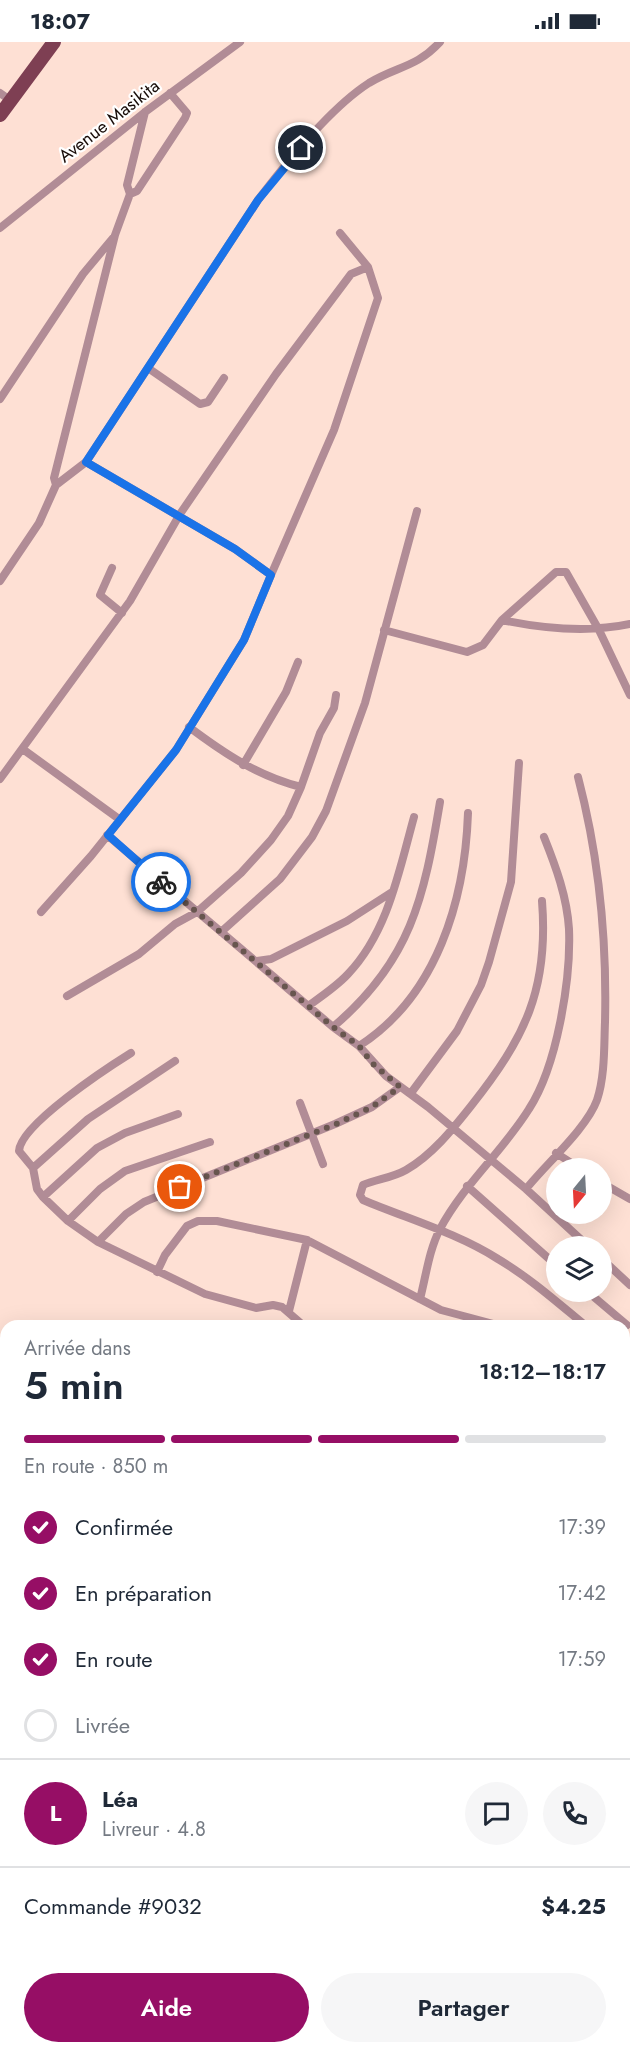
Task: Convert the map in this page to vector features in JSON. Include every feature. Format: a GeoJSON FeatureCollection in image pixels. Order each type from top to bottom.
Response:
{"type":"FeatureCollection","features":[{"type":"Feature","properties":{"kind":"main road"},"geometry":{"type":"LineString","coordinates":[[0,115],[5,97],[54,42]]}},
{"type":"Feature","properties":{"kind":"street","name":"Avenue Masikita"},"geometry":{"type":"LineString","coordinates":[[0,228],[145,112],[240,42]]}},
{"type":"Feature","properties":{"kind":"street"},"geometry":{"type":"LineString","coordinates":[[0,581],[39,523],[56,485],[86,462],[282,169],[352,95],[390,74],[417,63],[440,42]]}},
{"type":"Feature","properties":{"kind":"street"},"geometry":{"type":"LineString","coordinates":[[130,194],[137,191],[187,113],[170,93]]}},
{"type":"Feature","properties":{"kind":"street"},"geometry":{"type":"LineString","coordinates":[[56,485],[54,478],[115,235],[130,194],[127,185],[145,112]]}},
{"type":"Feature","properties":{"kind":"street"},"geometry":{"type":"LineString","coordinates":[[41,912],[168,761],[244,640],[334,430],[378,298],[376,285],[368,267],[340,233]]}},
{"type":"Feature","properties":{"kind":"street"},"geometry":{"type":"LineString","coordinates":[[0,399],[83,274],[115,235]]}},
{"type":"Feature","properties":{"kind":"street"},"geometry":{"type":"LineString","coordinates":[[0,779],[24,750],[122,613],[178,518],[318,317],[351,274],[368,267]]}},
{"type":"Feature","properties":{"kind":"street"},"geometry":{"type":"LineString","coordinates":[[148,368],[200,404],[208,402],[224,378]]}},
{"type":"Feature","properties":{"kind":"street"},"geometry":{"type":"LineString","coordinates":[[86,462],[178,518],[235,549],[271,575]]}},
{"type":"Feature","properties":{"kind":"street"},"geometry":{"type":"LineString","coordinates":[[221,932],[280,879],[312,837],[326,811],[365,703],[417,511]]}},
{"type":"Feature","properties":{"kind":"street"},"geometry":{"type":"LineString","coordinates":[[112,568],[100,595],[122,613]]}},
{"type":"Feature","properties":{"kind":"street"},"geometry":{"type":"LineString","coordinates":[[384,630],[467,652],[483,645],[502,620],[556,572],[563,571],[599,630],[630,695]]}},
{"type":"Feature","properties":{"kind":"street"},"geometry":{"type":"LineString","coordinates":[[502,620],[540,627],[599,630],[630,624]]}},
{"type":"Feature","properties":{"kind":"street"},"geometry":{"type":"LineString","coordinates":[[243,765],[286,692],[298,662]]}},
{"type":"Feature","properties":{"kind":"street"},"geometry":{"type":"LineString","coordinates":[[67,996],[139,954],[175,924],[197,912],[240,873],[271,840],[288,816],[302,787],[320,733],[334,708],[336,696]]}},
{"type":"Feature","properties":{"kind":"street"},"geometry":{"type":"LineString","coordinates":[[189,727],[243,765],[272,779],[302,787]]}},
{"type":"Feature","properties":{"kind":"street"},"geometry":{"type":"LineString","coordinates":[[24,750],[119,819]]}},
{"type":"Feature","properties":{"kind":"street"},"geometry":{"type":"LineString","coordinates":[[411,1093],[457,1031],[481,985],[489,962],[511,882],[519,763]]}},
{"type":"Feature","properties":{"kind":"street"},"geometry":{"type":"LineString","coordinates":[[526,1189],[586,1121],[597,1099],[604,1051],[606,953],[599,884],[588,816],[578,777]]}},
{"type":"Feature","properties":{"kind":"street"},"geometry":{"type":"LineString","coordinates":[[333,1027],[385,975],[403,945],[429,871],[440,802]]}},
{"type":"Feature","properties":{"kind":"street"},"geometry":{"type":"LineString","coordinates":[[359,1046],[378,1034],[408,1003],[433,963],[455,906],[466,852],[468,813]]}},
{"type":"Feature","properties":{"kind":"street"},"geometry":{"type":"LineString","coordinates":[[308,1006],[347,976],[374,941],[393,892],[414,817]]}},
{"type":"Feature","properties":{"kind":"street"},"geometry":{"type":"LineString","coordinates":[[108,835],[308,1006],[359,1046],[373,1064],[454,1128],[577,1236]]}},
{"type":"Feature","properties":{"kind":"street"},"geometry":{"type":"LineString","coordinates":[[420,1299],[440,1230],[467,1186],[528,1112],[538,1095],[556,1041],[569,929],[559,874],[544,837]]}},
{"type":"Feature","properties":{"kind":"street"},"geometry":{"type":"LineString","coordinates":[[257,961],[271,959],[347,921],[393,892]]}},
{"type":"Feature","properties":{"kind":"street"},"geometry":{"type":"LineString","coordinates":[[542,901],[543,958],[531,1009],[504,1063],[454,1128],[417,1163],[379,1181],[363,1185],[361,1190],[363,1200],[440,1230],[497,1258],[578,1320]]}},
{"type":"Feature","properties":{"kind":"street"},"geometry":{"type":"LineString","coordinates":[[131,1053],[60,1103],[21,1140],[19,1151],[33,1168],[36,1189],[68,1221],[98,1242],[157,1272],[205,1294],[256,1308],[273,1305],[289,1311],[298,1320]]}},
{"type":"Feature","properties":{"kind":"street"},"geometry":{"type":"LineString","coordinates":[[33,1168],[88,1119],[175,1061]]}},
{"type":"Feature","properties":{"kind":"street"},"geometry":{"type":"LineString","coordinates":[[98,1242],[126,1214],[144,1202],[372,1107],[400,1087]]}},
{"type":"Feature","properties":{"kind":"street"},"geometry":{"type":"LineString","coordinates":[[300,1103],[323,1164]]}},
{"type":"Feature","properties":{"kind":"street"},"geometry":{"type":"LineString","coordinates":[[43,1197],[97,1148],[125,1133],[178,1114]]}},
{"type":"Feature","properties":{"kind":"street"},"geometry":{"type":"LineString","coordinates":[[68,1221],[100,1189],[125,1171],[210,1142]]}},
{"type":"Feature","properties":{"kind":"street"},"geometry":{"type":"LineString","coordinates":[[556,1153],[564,1158]]}},
{"type":"Feature","properties":{"kind":"street"},"geometry":{"type":"LineString","coordinates":[[467,1186],[546,1256]]}},
{"type":"Feature","properties":{"kind":"street"},"geometry":{"type":"LineString","coordinates":[[612,1189],[630,1199]]}},
{"type":"Feature","properties":{"kind":"street"},"geometry":{"type":"LineString","coordinates":[[157,1272],[176,1239],[187,1226],[198,1221],[217,1221],[307,1240],[441,1310],[478,1320]]}},
{"type":"Feature","properties":{"kind":"street"},"geometry":{"type":"LineString","coordinates":[[289,1311],[307,1240]]}},
{"type":"Feature","properties":{"kind":"street"},"geometry":{"type":"LineString","coordinates":[[612,1268],[630,1285]]}},
{"type":"Feature","properties":{"kind":"street"},"geometry":{"type":"LineString","coordinates":[[599,1302],[620,1320]]}},
{"type":"Feature","properties":{"kind":"way so far"},"geometry":{"type":"LineString","coordinates":[[161,882],[333,1027],[359,1046],[373,1064],[400,1087],[372,1107],[336,1124],[180,1187]]}},
{"type":"Feature","properties":{"kind":"route"},"geometry":{"type":"LineString","coordinates":[[161,882],[108,835],[148,782],[176,750],[244,640],[271,575],[235,549],[178,518],[86,462],[258,200],[301,148]]}}]}
